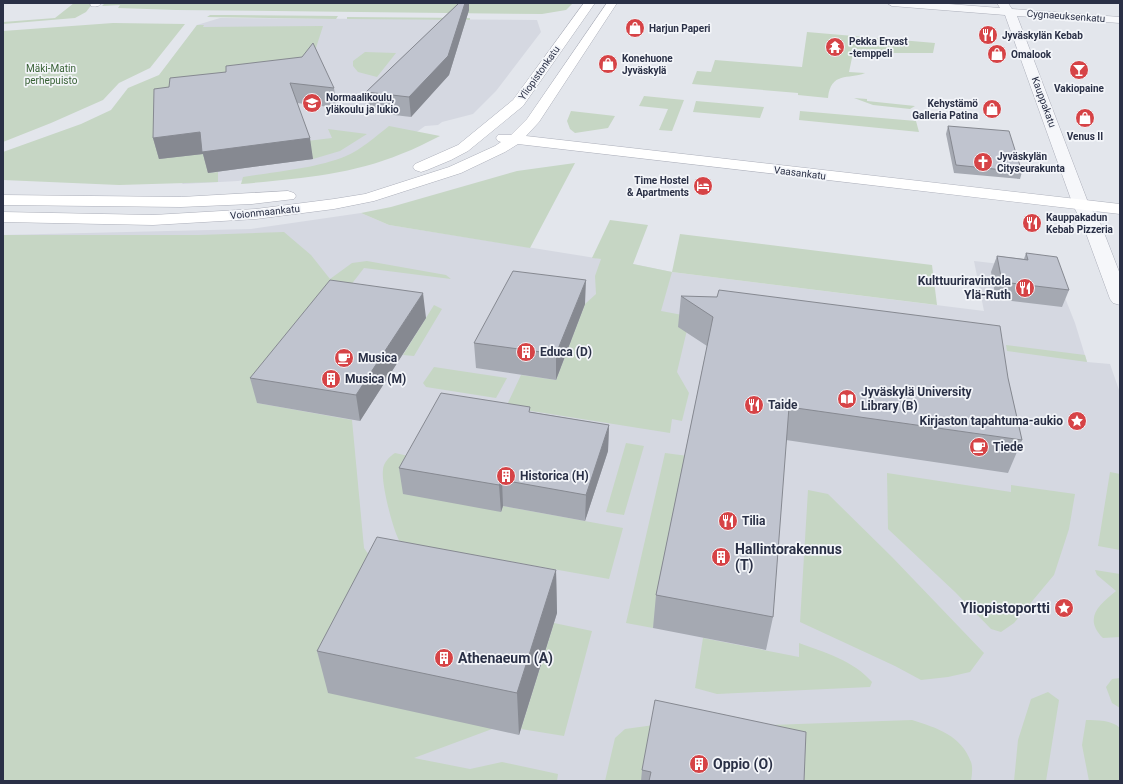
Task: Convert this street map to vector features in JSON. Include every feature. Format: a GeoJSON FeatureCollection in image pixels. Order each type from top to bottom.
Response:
{"type":"FeatureCollection","features":[{"type":"Feature","properties":{"kind":"main road","name":"Yliopistonkatu"},"geometry":{"type":"LineString","coordinates":[[480,135],[518,103],[590,3]]}},
{"type":"Feature","properties":{"kind":"main road","name":"Yliopistonkatu"},"geometry":{"type":"LineString","coordinates":[[514,140],[532,122],[612,3]]}},
{"type":"Feature","properties":{"kind":"main road","name":"Vaasankatu"},"geometry":{"type":"LineString","coordinates":[[480,135],[1120,209]]}},
{"type":"Feature","properties":{"kind":"main road"},"geometry":{"type":"LineString","coordinates":[[376,180],[405,172],[446,157],[463,148],[480,135]]}},
{"type":"Feature","properties":{"kind":"main road","name":"Voionmaankatu"},"geometry":{"type":"LineString","coordinates":[[3,217],[153,220],[210,218],[334,204],[368,198],[455,170],[486,156],[514,140]]}},
{"type":"Feature","properties":{"kind":"main road","name":"Voionmaankatu"},"geometry":{"type":"LineString","coordinates":[[3,200],[214,202],[295,195],[322,191]]}},
{"type":"Feature","properties":{"kind":"street","name":"Cygnaeuksenkatu"},"geometry":{"type":"LineString","coordinates":[[892,3],[1006,7],[1120,20]]}},
{"type":"Feature","properties":{"kind":"street","name":"Kauppakatu"},"geometry":{"type":"LineString","coordinates":[[1006,7],[1013,18],[1081,205],[1092,225],[1120,299]]}},
{"type":"Feature","properties":{"kind":"shaded area","name":"Normaalikoulu, yläkoulu ja lukio"},"geometry":{"type":"Polygon","coordinates":[[[220,18],[537,20],[541,32],[496,91],[473,114],[442,122],[438,125],[425,126],[393,149],[279,175],[238,181],[183,184],[115,135],[197,25],[220,18]]]}},
{"type":"Feature","properties":{"kind":"shaded area"},"geometry":{"type":"Polygon","coordinates":[[[361,213],[389,225],[633,264],[672,272],[984,311],[974,261],[1054,270],[1075,323],[1087,362],[1110,364],[1120,393],[1120,781],[3,781],[3,235],[251,229],[361,213]]]}},
{"type":"Feature","properties":{"kind":"green space"},"geometry":{"type":"Polygon","coordinates":[[[74,3],[93,3],[86,12],[75,18],[3,24],[3,22],[55,18],[74,3]]]}},
{"type":"Feature","properties":{"kind":"green space"},"geometry":{"type":"Polygon","coordinates":[[[573,3],[566,10],[542,14],[176,10],[118,8],[120,5],[102,6],[104,4],[573,3]]]}},
{"type":"Feature","properties":{"kind":"green space"},"geometry":{"type":"Polygon","coordinates":[[[210,15],[338,16],[336,19],[207,17],[210,15]]]}},
{"type":"Feature","properties":{"kind":"green space"},"geometry":{"type":"Polygon","coordinates":[[[347,17],[470,18],[470,20],[347,19],[347,17]]]}},
{"type":"Feature","properties":{"kind":"green space","name":"Mäki-Matin perhepuisto"},"geometry":{"type":"Polygon","coordinates":[[[113,23],[185,24],[150,68],[119,83],[103,100],[3,142],[3,31],[113,23]]]}},
{"type":"Feature","properties":{"kind":"green space"},"geometry":{"type":"Polygon","coordinates":[[[197,25],[204,25],[203,27],[323,26],[315,51],[206,153],[208,173],[218,172],[218,182],[119,185],[3,180],[3,152],[81,124],[111,110],[128,88],[159,75],[197,25]]]}},
{"type":"Feature","properties":{"kind":"green space"},"geometry":{"type":"Polygon","coordinates":[[[807,32],[935,43],[933,53],[853,53],[849,72],[865,73],[837,80],[830,89],[828,98],[798,95],[798,93],[692,84],[697,71],[711,72],[715,60],[802,67],[807,32]]]}},
{"type":"Feature","properties":{"kind":"green space"},"geometry":{"type":"Polygon","coordinates":[[[365,52],[396,53],[377,77],[358,72],[353,66],[353,61],[365,52]]]}},
{"type":"Feature","properties":{"kind":"green space"},"geometry":{"type":"Polygon","coordinates":[[[644,96],[684,100],[672,131],[659,130],[668,109],[639,106],[644,96]]]}},
{"type":"Feature","properties":{"kind":"green space"},"geometry":{"type":"Polygon","coordinates":[[[854,98],[867,99],[867,101],[915,106],[910,109],[873,105],[854,98]]]}},
{"type":"Feature","properties":{"kind":"green space"},"geometry":{"type":"Polygon","coordinates":[[[696,101],[764,107],[760,118],[693,112],[696,101]]]}},
{"type":"Feature","properties":{"kind":"green space"},"geometry":{"type":"Polygon","coordinates":[[[571,111],[615,116],[608,128],[575,133],[570,129],[567,121],[571,111]]]}},
{"type":"Feature","properties":{"kind":"green space"},"geometry":{"type":"Polygon","coordinates":[[[800,111],[916,121],[919,132],[799,120],[800,111]]]}},
{"type":"Feature","properties":{"kind":"green space"},"geometry":{"type":"Polygon","coordinates":[[[389,126],[440,136],[406,152],[362,167],[322,175],[241,184],[243,177],[309,167],[346,156],[363,146],[389,126]]]}},
{"type":"Feature","properties":{"kind":"green space"},"geometry":{"type":"Polygon","coordinates":[[[328,129],[367,134],[340,151],[313,159],[307,141],[332,138],[328,129]]]}},
{"type":"Feature","properties":{"kind":"green space"},"geometry":{"type":"Polygon","coordinates":[[[575,163],[530,248],[389,225],[361,213],[391,207],[517,171],[575,163]]]}},
{"type":"Feature","properties":{"kind":"green space"},"geometry":{"type":"Polygon","coordinates":[[[610,220],[648,225],[633,264],[672,272],[661,311],[704,319],[687,330],[677,372],[689,393],[682,421],[672,419],[670,433],[506,407],[521,375],[556,380],[585,304],[596,294],[595,276],[601,259],[592,258],[610,220]]]}},
{"type":"Feature","properties":{"kind":"green space"},"geometry":{"type":"Polygon","coordinates":[[[284,232],[311,255],[330,279],[352,263],[367,261],[446,275],[451,279],[364,268],[257,403],[352,420],[364,548],[492,729],[414,758],[470,769],[502,762],[558,774],[557,781],[3,781],[3,235],[199,235],[284,232]]]}},
{"type":"Feature","properties":{"kind":"green space"},"geometry":{"type":"Polygon","coordinates":[[[680,234],[932,265],[937,305],[672,272],[680,234]]]}},
{"type":"Feature","properties":{"kind":"green space"},"geometry":{"type":"Polygon","coordinates":[[[434,305],[442,309],[414,356],[403,355],[434,305]]]}},
{"type":"Feature","properties":{"kind":"green space"},"geometry":{"type":"Polygon","coordinates":[[[1006,345],[1085,355],[1087,362],[1007,351],[1006,345]]]}},
{"type":"Feature","properties":{"kind":"green space"},"geometry":{"type":"Polygon","coordinates":[[[434,367],[507,378],[496,398],[426,387],[423,383],[434,367]]]}},
{"type":"Feature","properties":{"kind":"green space"},"geometry":{"type":"Polygon","coordinates":[[[626,443],[644,446],[624,515],[606,512],[626,443]]]}},
{"type":"Feature","properties":{"kind":"green space"},"geometry":{"type":"Polygon","coordinates":[[[395,453],[422,459],[501,512],[503,506],[623,528],[609,579],[400,542],[388,507],[383,476],[385,462],[395,453]]]}},
{"type":"Feature","properties":{"kind":"green space"},"geometry":{"type":"Polygon","coordinates":[[[665,453],[688,456],[653,628],[626,623],[665,453]]]}},
{"type":"Feature","properties":{"kind":"green space"},"geometry":{"type":"Polygon","coordinates":[[[1110,472],[1120,474],[1120,550],[1098,546],[1110,472]]]}},
{"type":"Feature","properties":{"kind":"green space"},"geometry":{"type":"Polygon","coordinates":[[[887,473],[1011,492],[1011,485],[1075,494],[1069,529],[1054,575],[1014,623],[1001,632],[991,629],[955,592],[888,529],[887,473]]]}},
{"type":"Feature","properties":{"kind":"green space"},"geometry":{"type":"Polygon","coordinates":[[[808,490],[828,494],[892,557],[984,653],[970,672],[948,677],[921,680],[895,666],[800,622],[808,490]]]}},
{"type":"Feature","properties":{"kind":"green space"},"geometry":{"type":"Polygon","coordinates":[[[1095,570],[1120,574],[1120,637],[1103,638],[1097,631],[1094,624],[1094,618],[1099,607],[1116,591],[1097,575],[1095,570]]]}},
{"type":"Feature","properties":{"kind":"green space"},"geometry":{"type":"Polygon","coordinates":[[[554,623],[592,631],[564,736],[521,729],[554,623]]]}},
{"type":"Feature","properties":{"kind":"green space"},"geometry":{"type":"Polygon","coordinates":[[[703,638],[799,657],[799,643],[848,663],[857,668],[872,682],[870,687],[717,694],[695,688],[703,638]]]}},
{"type":"Feature","properties":{"kind":"green space"},"geometry":{"type":"Polygon","coordinates":[[[1120,678],[1120,708],[1112,703],[1106,687],[1112,679],[1120,678]]]}},
{"type":"Feature","properties":{"kind":"green space"},"geometry":{"type":"Polygon","coordinates":[[[1048,692],[1059,700],[1046,781],[1014,781],[1018,740],[1031,699],[1048,692]]]}},
{"type":"Feature","properties":{"kind":"green space"},"geometry":{"type":"Polygon","coordinates":[[[912,720],[947,734],[961,745],[972,764],[971,781],[793,781],[770,725],[912,720]]]}},
{"type":"Feature","properties":{"kind":"green space"},"geometry":{"type":"Polygon","coordinates":[[[1086,720],[1109,722],[1120,728],[1120,781],[1089,781],[1082,745],[1086,720]]]}},
{"type":"Feature","properties":{"kind":"green space"},"geometry":{"type":"Polygon","coordinates":[[[676,722],[643,781],[605,781],[615,738],[625,729],[676,722]]]}},
{"type":"Feature","properties":{"kind":"building"},"geometry":{"type":"Polygon","coordinates":[[[459,3],[465,3],[448,56],[409,97],[366,92],[459,3]]]}},
{"type":"Feature","properties":{"kind":"building"},"geometry":{"type":"Polygon","coordinates":[[[313,43],[334,88],[290,83],[310,138],[202,152],[200,132],[153,138],[154,89],[169,87],[170,78],[226,72],[226,66],[302,57],[313,43]]]}},
{"type":"Feature","properties":{"kind":"building","name":"Jyväskylän Cityseurakunta"},"geometry":{"type":"Polygon","coordinates":[[[948,126],[1009,131],[1022,172],[956,165],[948,126]]]}},
{"type":"Feature","properties":{"kind":"building"},"geometry":{"type":"Polygon","coordinates":[[[1026,253],[1057,257],[1069,290],[1002,282],[997,256],[1028,260],[1026,253]]]}},
{"type":"Feature","properties":{"kind":"building"},"geometry":{"type":"Polygon","coordinates":[[[513,271],[586,280],[556,354],[474,343],[513,271]]]}},
{"type":"Feature","properties":{"kind":"building","name":"Musica (M)"},"geometry":{"type":"Polygon","coordinates":[[[330,280],[423,293],[356,395],[250,378],[330,280]]]}},
{"type":"Feature","properties":{"kind":"building"},"geometry":{"type":"Polygon","coordinates":[[[719,290],[1000,326],[1008,378],[1022,440],[789,407],[773,617],[656,595],[713,317],[681,296],[717,297],[719,290]]]}},
{"type":"Feature","properties":{"kind":"building","name":"Historica (H)"},"geometry":{"type":"Polygon","coordinates":[[[441,393],[530,407],[529,412],[609,425],[586,495],[502,480],[499,485],[399,468],[441,393]]]}},
{"type":"Feature","properties":{"kind":"building"},"geometry":{"type":"Polygon","coordinates":[[[377,537],[556,570],[517,693],[317,651],[377,537]]]}},
{"type":"Feature","properties":{"kind":"building"},"geometry":{"type":"Polygon","coordinates":[[[655,700],[806,732],[804,781],[649,781],[651,772],[642,770],[655,700]]]}},
{"type":"Feature","properties":{"kind":"place","name":"Harjun Paperi"},"geometry":{"type":"Point","coordinates":[635,28]}},
{"type":"Feature","properties":{"kind":"place","name":"Jyväskylän Kebab"},"geometry":{"type":"Point","coordinates":[988,35]}},
{"type":"Feature","properties":{"kind":"place","name":"Pekka Ervast -temppeli"},"geometry":{"type":"Point","coordinates":[835,47]}},
{"type":"Feature","properties":{"kind":"place","name":"Omalook"},"geometry":{"type":"Point","coordinates":[997,54]}},
{"type":"Feature","properties":{"kind":"place","name":"Konehuone Jyväskylä"},"geometry":{"type":"Point","coordinates":[608,64]}},
{"type":"Feature","properties":{"kind":"place","name":"Vakiopaine"},"geometry":{"type":"Point","coordinates":[1079,70]}},
{"type":"Feature","properties":{"kind":"place","name":"Normaalikoulu, yläkoulu ja lukio"},"geometry":{"type":"Point","coordinates":[312,103]}},
{"type":"Feature","properties":{"kind":"place","name":"Kehystämö Galleria Patina"},"geometry":{"type":"Point","coordinates":[992,109]}},
{"type":"Feature","properties":{"kind":"place","name":"Venus II"},"geometry":{"type":"Point","coordinates":[1085,118]}},
{"type":"Feature","properties":{"kind":"place","name":"Jyväskylän Cityseurakunta"},"geometry":{"type":"Point","coordinates":[983,162]}},
{"type":"Feature","properties":{"kind":"place","name":"Time Hostel & Apartments"},"geometry":{"type":"Point","coordinates":[703,186]}},
{"type":"Feature","properties":{"kind":"place","name":"Kauppakadun Kebab Pizzeria"},"geometry":{"type":"Point","coordinates":[1032,223]}},
{"type":"Feature","properties":{"kind":"place","name":"Kulttuuriravintola Ylä-Ruth"},"geometry":{"type":"Point","coordinates":[1025,288]}},
{"type":"Feature","properties":{"kind":"place","name":"Educa (D)"},"geometry":{"type":"Point","coordinates":[526,352]}},
{"type":"Feature","properties":{"kind":"place","name":"Musica"},"geometry":{"type":"Point","coordinates":[344,358]}},
{"type":"Feature","properties":{"kind":"place","name":"Musica (M)"},"geometry":{"type":"Point","coordinates":[331,379]}},
{"type":"Feature","properties":{"kind":"place","name":"Jyväskylä University Library (B)"},"geometry":{"type":"Point","coordinates":[847,399]}},
{"type":"Feature","properties":{"kind":"place","name":"Taide"},"geometry":{"type":"Point","coordinates":[754,405]}},
{"type":"Feature","properties":{"kind":"place","name":"Kirjaston tapahtuma-aukio"},"geometry":{"type":"Point","coordinates":[1077,421]}},
{"type":"Feature","properties":{"kind":"place","name":"Tiede"},"geometry":{"type":"Point","coordinates":[979,447]}},
{"type":"Feature","properties":{"kind":"place","name":"Historica (H)"},"geometry":{"type":"Point","coordinates":[506,476]}},
{"type":"Feature","properties":{"kind":"place","name":"Tilia"},"geometry":{"type":"Point","coordinates":[728,521]}},
{"type":"Feature","properties":{"kind":"place","name":"Hallintorakennus (T)"},"geometry":{"type":"Point","coordinates":[721,557]}},
{"type":"Feature","properties":{"kind":"place","name":"Yliopistoportti"},"geometry":{"type":"Point","coordinates":[1064,608]}},
{"type":"Feature","properties":{"kind":"place","name":"Athenaeum (A)"},"geometry":{"type":"Point","coordinates":[444,658]}},
{"type":"Feature","properties":{"kind":"place","name":"Oppio (O)"},"geometry":{"type":"Point","coordinates":[699,764]}}]}
